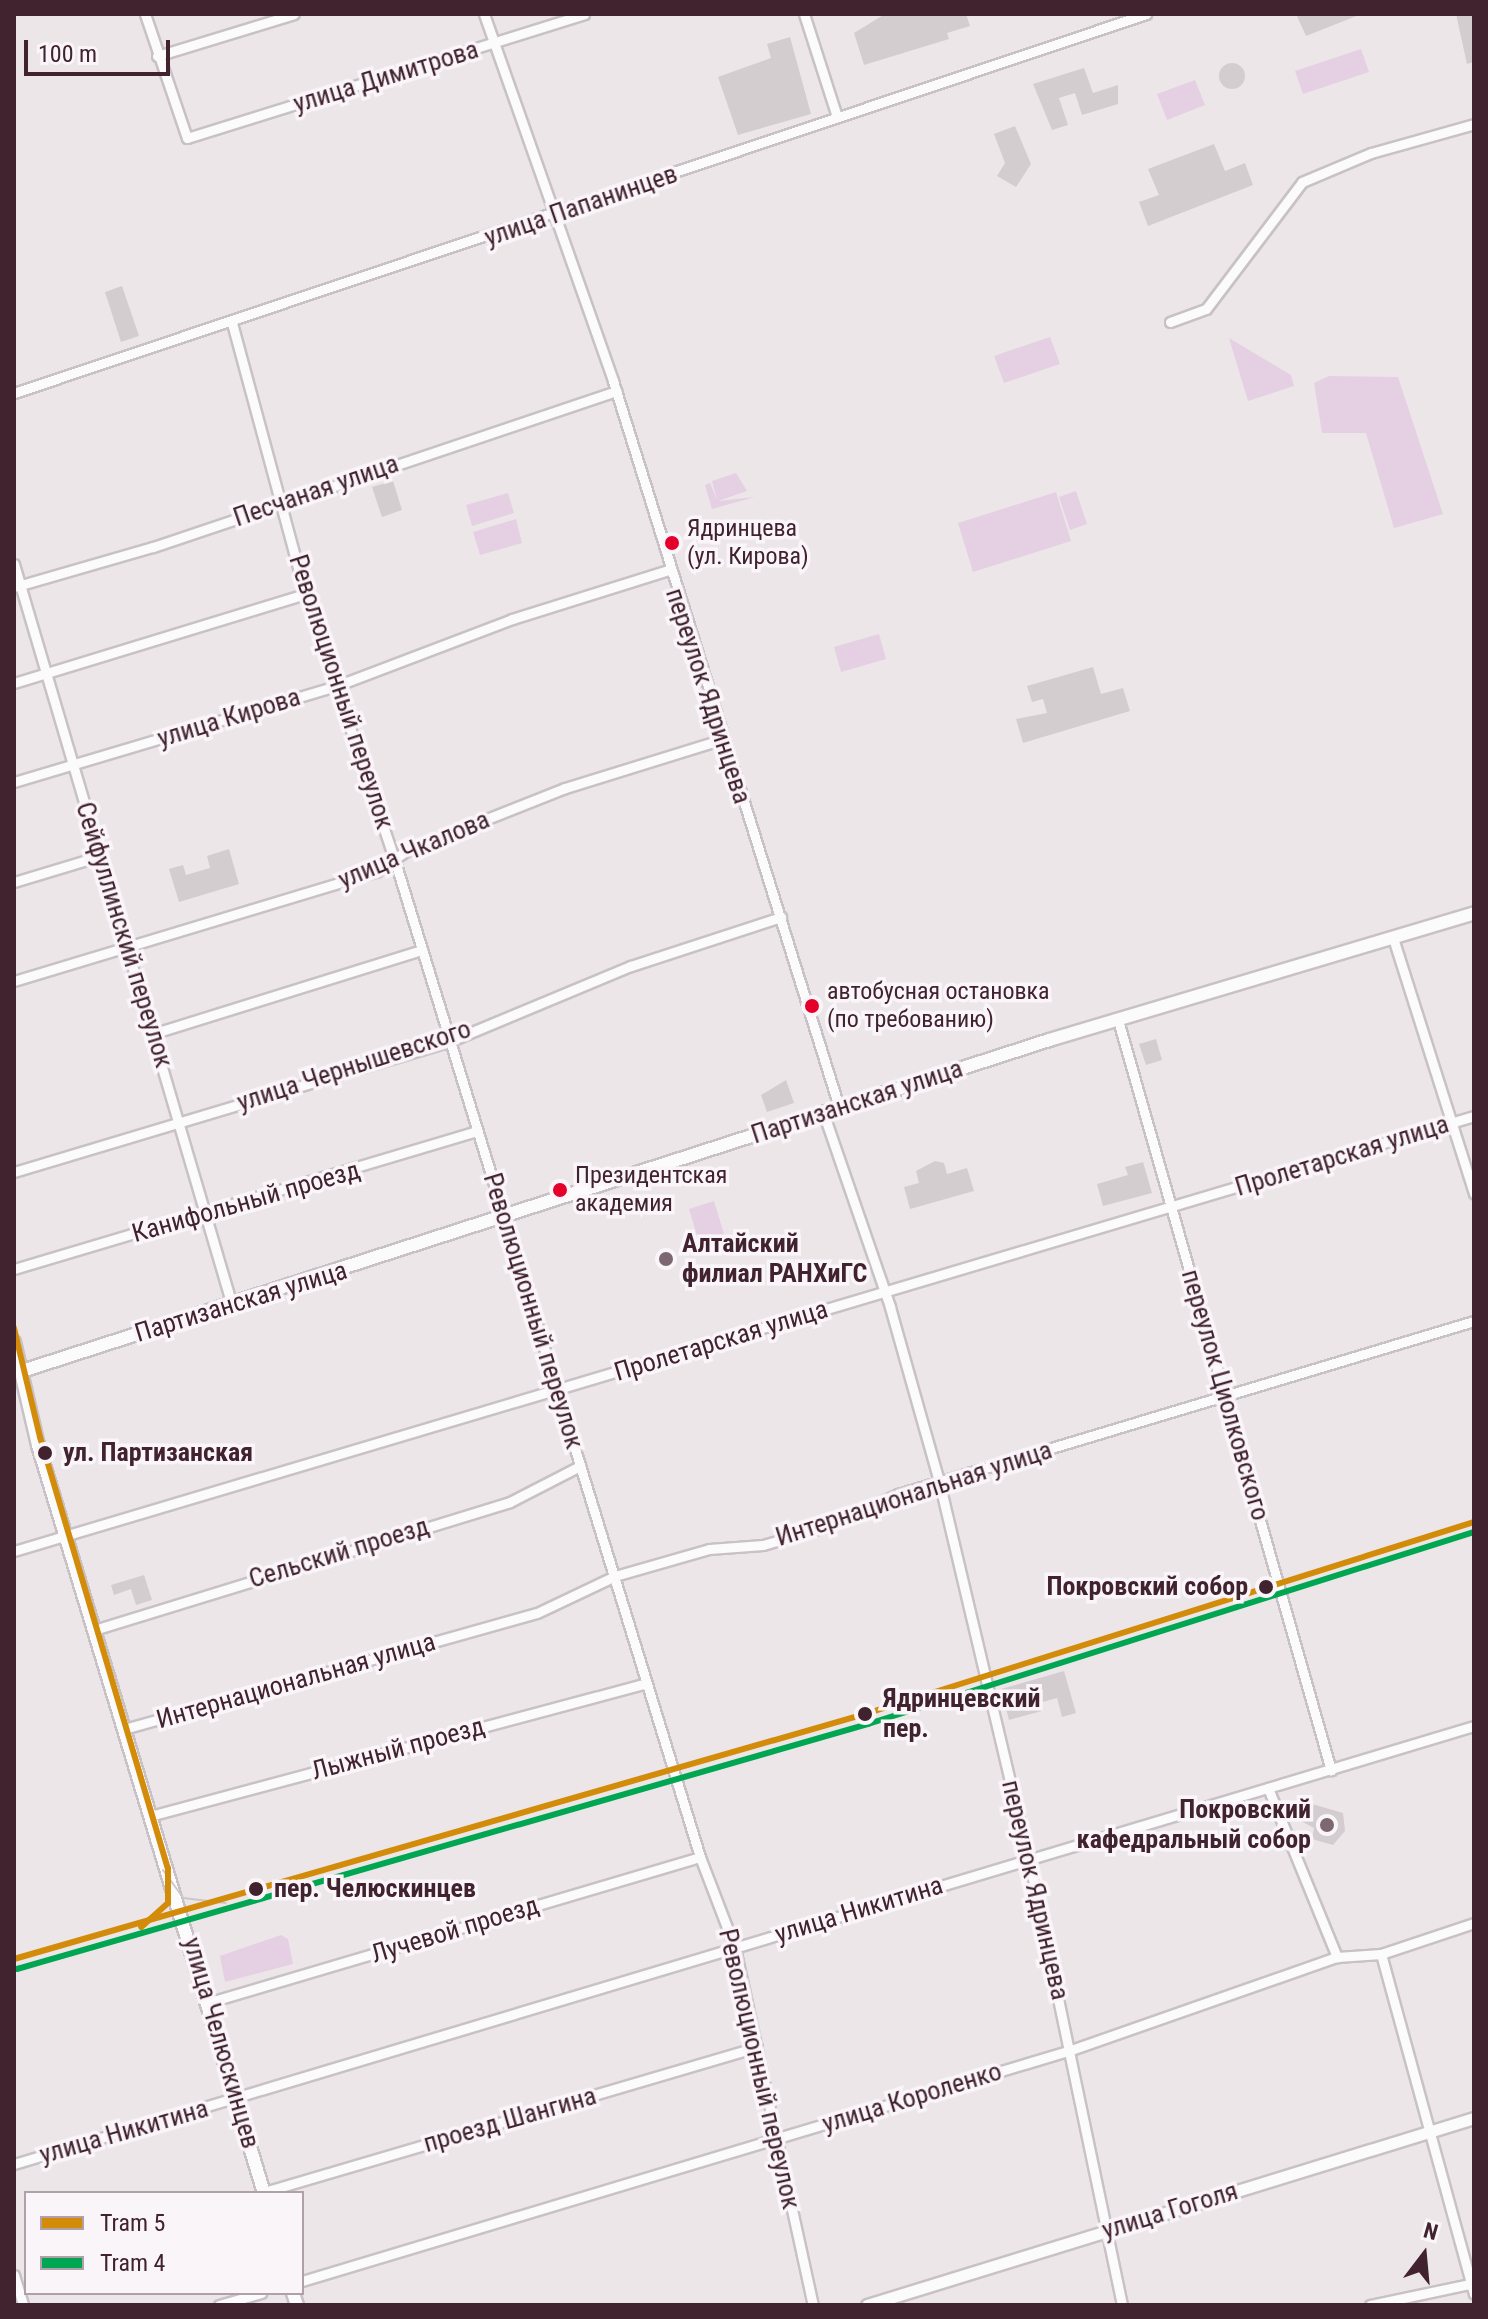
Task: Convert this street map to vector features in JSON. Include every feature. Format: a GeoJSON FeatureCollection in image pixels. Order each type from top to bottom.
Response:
{"type":"FeatureCollection","features":[{"type":"Feature","properties":{"kind":"main road","name":"Партизанская улица"},"geometry":{"type":"LineString","coordinates":[[18,1372],[505,1218],[823,1112],[1474,913]]}},
{"type":"Feature","properties":{"kind":"main road","name":"улица Челюскинцев"},"geometry":{"type":"LineString","coordinates":[[14,1342],[18,1372],[67,1540],[239,2098],[263,2191]]}},
{"type":"Feature","properties":{"kind":"street"},"geometry":{"type":"LineString","coordinates":[[145,14],[157,56],[294,14]]}},
{"type":"Feature","properties":{"kind":"street","name":"переулок Ядринцева"},"geometry":{"type":"LineString","coordinates":[[484,14],[616,391],[720,740],[781,917],[839,1107]]}},
{"type":"Feature","properties":{"kind":"street","name":"улица Димитрова"},"geometry":{"type":"LineString","coordinates":[[157,56],[187,138],[584,14]]}},
{"type":"Feature","properties":{"kind":"street"},"geometry":{"type":"LineString","coordinates":[[804,14],[837,117]]}},
{"type":"Feature","properties":{"kind":"street","name":"улица Папанинцев"},"geometry":{"type":"LineString","coordinates":[[14,393],[553,216],[1146,14]]}},
{"type":"Feature","properties":{"kind":"street"},"geometry":{"type":"LineString","coordinates":[[1170,322],[1206,309],[1302,182],[1371,153],[1474,124]]}},
{"type":"Feature","properties":{"kind":"street","name":"Революционный переулок"},"geometry":{"type":"LineString","coordinates":[[232,323],[285,503],[305,594],[394,858],[700,1857],[735,1948],[813,2305]]}},
{"type":"Feature","properties":{"kind":"street","name":"Песчаная улица"},"geometry":{"type":"LineString","coordinates":[[17,587],[285,503],[616,391]]}},
{"type":"Feature","properties":{"kind":"street","name":"Сейфуллинский переулок"},"geometry":{"type":"LineString","coordinates":[[14,564],[17,587],[155,1033],[232,1305]]}},
{"type":"Feature","properties":{"kind":"street","name":"улица Кирова"},"geometry":{"type":"LineString","coordinates":[[14,782],[336,686],[512,619],[668,570]]}},
{"type":"Feature","properties":{"kind":"street"},"geometry":{"type":"LineString","coordinates":[[14,683],[305,594]]}},
{"type":"Feature","properties":{"kind":"street","name":"улица Чкалова"},"geometry":{"type":"LineString","coordinates":[[14,981],[128,944],[376,872],[394,858],[565,788],[720,740]]}},
{"type":"Feature","properties":{"kind":"street"},"geometry":{"type":"LineString","coordinates":[[14,882],[100,856]]}},
{"type":"Feature","properties":{"kind":"street","name":"улица Чернышевского"},"geometry":{"type":"LineString","coordinates":[[14,1172],[448,1042],[631,966],[781,917]]}},
{"type":"Feature","properties":{"kind":"street"},"geometry":{"type":"LineString","coordinates":[[1393,938],[1474,1193]]}},
{"type":"Feature","properties":{"kind":"street"},"geometry":{"type":"LineString","coordinates":[[155,1033],[422,950]]}},
{"type":"Feature","properties":{"kind":"street","name":"переулок Циолковского"},"geometry":{"type":"LineString","coordinates":[[1118,1020],[1331,1770]]}},
{"type":"Feature","properties":{"kind":"street","name":"переулок Ядринцева"},"geometry":{"type":"LineString","coordinates":[[823,1112],[939,1481],[1029,1859],[1122,2305]]}},
{"type":"Feature","properties":{"kind":"street","name":"Пролетарская улица"},"geometry":{"type":"LineString","coordinates":[[14,1551],[67,1540],[1474,1116]]}},
{"type":"Feature","properties":{"kind":"street","name":"Канифольный проезд"},"geometry":{"type":"LineString","coordinates":[[14,1269],[477,1131]]}},
{"type":"Feature","properties":{"kind":"street","name":"Интернациональная улица"},"geometry":{"type":"LineString","coordinates":[[124,1729],[537,1613],[615,1576],[821,1528],[939,1481],[1474,1321]]}},
{"type":"Feature","properties":{"kind":"street","name":"Сельский проезд"},"geometry":{"type":"LineString","coordinates":[[94,1630],[510,1502],[580,1466]]}},
{"type":"Feature","properties":{"kind":"street","name":"Лыжный проезд"},"geometry":{"type":"LineString","coordinates":[[150,1816],[647,1683]]}},
{"type":"Feature","properties":{"kind":"street","name":"улица Никитина"},"geometry":{"type":"LineString","coordinates":[[14,2164],[1474,1726]]}},
{"type":"Feature","properties":{"kind":"street"},"geometry":{"type":"LineString","coordinates":[[1268,1788],[1337,1957]]}},
{"type":"Feature","properties":{"kind":"street","name":"Лучевой проезд"},"geometry":{"type":"LineString","coordinates":[[210,2002],[700,1857]]}},
{"type":"Feature","properties":{"kind":"street","name":"улица Короленко"},"geometry":{"type":"LineString","coordinates":[[304,2280],[1071,2050],[1337,1957],[1381,1954],[1474,1923]]}},
{"type":"Feature","properties":{"kind":"street"},"geometry":{"type":"LineString","coordinates":[[1381,1954],[1474,2294]]}},
{"type":"Feature","properties":{"kind":"street","name":"проезд Шангина"},"geometry":{"type":"LineString","coordinates":[[271,2191],[757,2047]]}},
{"type":"Feature","properties":{"kind":"street","name":"улица Гоголя"},"geometry":{"type":"LineString","coordinates":[[867,2305],[1474,2118]]}},
{"type":"Feature","properties":{"kind":"street"},"geometry":{"type":"LineString","coordinates":[[14,2275],[23,2305]]}},
{"type":"Feature","properties":{"kind":"street"},"geometry":{"type":"LineString","coordinates":[[1370,2305],[1472,2283]]}},
{"type":"Feature","properties":{"kind":"street"},"geometry":{"type":"LineString","coordinates":[[219,2305],[254,2295]]}},
{"type":"Feature","properties":{"kind":"shaded area"},"geometry":{"type":"Polygon","coordinates":[[[1361,49],[1369,72],[1303,94],[1295,71],[1361,49]]]}},
{"type":"Feature","properties":{"kind":"shaded area"},"geometry":{"type":"Polygon","coordinates":[[[1195,80],[1205,105],[1167,120],[1157,94],[1195,80]]]}},
{"type":"Feature","properties":{"kind":"shaded area"},"geometry":{"type":"Polygon","coordinates":[[[1050,337],[1060,364],[1004,383],[994,356],[1050,337]]]}},
{"type":"Feature","properties":{"kind":"shaded area"},"geometry":{"type":"Polygon","coordinates":[[[1229,338],[1291,375],[1294,386],[1248,401],[1229,338]]]}},
{"type":"Feature","properties":{"kind":"shaded area"},"geometry":{"type":"Polygon","coordinates":[[[1329,376],[1398,377],[1443,514],[1394,528],[1366,433],[1322,433],[1314,383],[1329,376]]]}},
{"type":"Feature","properties":{"kind":"shaded area"},"geometry":{"type":"Polygon","coordinates":[[[736,473],[747,491],[718,501],[755,497],[712,509],[705,485],[710,483],[717,500],[712,481],[736,473]]]}},
{"type":"Feature","properties":{"kind":"shaded area"},"geometry":{"type":"Polygon","coordinates":[[[1076,491],[1087,524],[1070,530],[1059,497],[1076,491]]]}},
{"type":"Feature","properties":{"kind":"shaded area"},"geometry":{"type":"Polygon","coordinates":[[[1056,492],[1071,541],[973,572],[958,523],[1056,492]]]}},
{"type":"Feature","properties":{"kind":"shaded area"},"geometry":{"type":"Polygon","coordinates":[[[508,493],[514,513],[472,526],[466,505],[508,493]]]}},
{"type":"Feature","properties":{"kind":"shaded area"},"geometry":{"type":"Polygon","coordinates":[[[516,519],[522,543],[480,555],[473,532],[516,519]]]}},
{"type":"Feature","properties":{"kind":"shaded area"},"geometry":{"type":"Polygon","coordinates":[[[879,634],[886,659],[841,672],[834,647],[879,634]]]}},
{"type":"Feature","properties":{"kind":"shaded area"},"geometry":{"type":"Polygon","coordinates":[[[714,1201],[727,1244],[702,1252],[689,1209],[714,1201]]]}},
{"type":"Feature","properties":{"kind":"shaded area"},"geometry":{"type":"Polygon","coordinates":[[[281,1935],[288,1939],[293,1964],[225,1982],[220,1956],[281,1935]]]}},
{"type":"Feature","properties":{"kind":"building"},"geometry":{"type":"Polygon","coordinates":[[[885,14],[966,14],[970,26],[947,33],[949,39],[864,65],[854,33],[885,14]]]}},
{"type":"Feature","properties":{"kind":"building"},"geometry":{"type":"Polygon","coordinates":[[[1296,14],[1358,14],[1359,15],[1306,36],[1296,14]]]}},
{"type":"Feature","properties":{"kind":"building"},"geometry":{"type":"Polygon","coordinates":[[[1456,14],[1474,14],[1474,62],[1467,64],[1456,14]]]}},
{"type":"Feature","properties":{"kind":"building"},"geometry":{"type":"Polygon","coordinates":[[[790,37],[811,114],[738,135],[718,77],[771,58],[767,44],[790,37]]]}},
{"type":"Feature","properties":{"kind":"building"},"geometry":{"type":"Polygon","coordinates":[[[1232,63],[1241,67],[1245,76],[1241,85],[1232,89],[1223,85],[1219,76],[1223,67],[1232,63]]]}},
{"type":"Feature","properties":{"kind":"building"},"geometry":{"type":"Polygon","coordinates":[[[1084,68],[1093,93],[1118,85],[1118,104],[1082,115],[1075,93],[1059,98],[1068,125],[1052,130],[1033,84],[1084,68]]]}},
{"type":"Feature","properties":{"kind":"building"},"geometry":{"type":"Polygon","coordinates":[[[1015,126],[1031,164],[1016,187],[997,176],[1005,163],[994,134],[1015,126]]]}},
{"type":"Feature","properties":{"kind":"building"},"geometry":{"type":"Polygon","coordinates":[[[1214,144],[1225,171],[1245,163],[1253,185],[1148,226],[1139,202],[1159,195],[1148,169],[1214,144]]]}},
{"type":"Feature","properties":{"kind":"building"},"geometry":{"type":"Polygon","coordinates":[[[122,286],[139,336],[121,342],[105,292],[122,286]]]}},
{"type":"Feature","properties":{"kind":"building"},"geometry":{"type":"Polygon","coordinates":[[[393,481],[402,510],[382,517],[372,487],[393,481]]]}},
{"type":"Feature","properties":{"kind":"building"},"geometry":{"type":"Polygon","coordinates":[[[1093,667],[1101,694],[1123,688],[1130,711],[1023,743],[1016,719],[1047,713],[1043,699],[1032,702],[1027,686],[1093,667]]]}},
{"type":"Feature","properties":{"kind":"building"},"geometry":{"type":"Polygon","coordinates":[[[229,849],[239,884],[179,902],[169,869],[183,865],[186,875],[210,868],[207,856],[229,849]]]}},
{"type":"Feature","properties":{"kind":"building"},"geometry":{"type":"Polygon","coordinates":[[[1156,1039],[1162,1060],[1146,1065],[1139,1044],[1156,1039]]]}},
{"type":"Feature","properties":{"kind":"building"},"geometry":{"type":"Polygon","coordinates":[[[786,1080],[794,1103],[767,1112],[761,1095],[786,1080]]]}},
{"type":"Feature","properties":{"kind":"building"},"geometry":{"type":"Polygon","coordinates":[[[935,1161],[944,1163],[947,1174],[967,1168],[974,1191],[910,1209],[904,1187],[919,1183],[916,1171],[935,1161]]]}},
{"type":"Feature","properties":{"kind":"building"},"geometry":{"type":"Polygon","coordinates":[[[1143,1162],[1152,1193],[1103,1206],[1097,1184],[1128,1175],[1125,1167],[1143,1162]]]}},
{"type":"Feature","properties":{"kind":"building"},"geometry":{"type":"Polygon","coordinates":[[[144,1575],[152,1600],[136,1605],[131,1589],[114,1595],[111,1585],[144,1575]]]}},
{"type":"Feature","properties":{"kind":"building"},"geometry":{"type":"Polygon","coordinates":[[[1064,1671],[1076,1713],[1062,1717],[1057,1698],[1039,1703],[1042,1711],[1009,1720],[1001,1689],[1064,1671]]]}},
{"type":"Feature","properties":{"kind":"building","name":"Покровский кафедральный собор"},"geometry":{"type":"Polygon","coordinates":[[[1305,1802],[1343,1813],[1345,1831],[1333,1845],[1312,1839],[1314,1828],[1297,1819],[1305,1802]]]}},
{"type":"Feature","properties":{"kind":"tram line","name":"5"},"geometry":{"type":"LineString","coordinates":[[14,1328],[40,1437],[168,1868],[168,1903],[141,1927]]}},
{"type":"Feature","properties":{"kind":"tram line","name":"5"},"geometry":{"type":"LineString","coordinates":[[14,1959],[865,1714],[1474,1522]]}},
{"type":"Feature","properties":{"kind":"tram line","name":"4"},"geometry":{"type":"LineString","coordinates":[[17,1969],[868,1724],[1474,1532]]}},
{"type":"Feature","properties":{"kind":"tram line"},"geometry":{"type":"LineString","coordinates":[[163,1870],[183,1898],[226,1903]]}},
{"type":"Feature","properties":{"kind":"place","name":"Ядринцева (ул. Кирова)"},"geometry":{"type":"Point","coordinates":[672,543]}},
{"type":"Feature","properties":{"kind":"place","name":"автобусная остановка (по требованию)"},"geometry":{"type":"Point","coordinates":[812,1006]}},
{"type":"Feature","properties":{"kind":"place","name":"Президентская академия"},"geometry":{"type":"Point","coordinates":[560,1190]}},
{"type":"Feature","properties":{"kind":"place","name":"Алтайский филиал РАНХиГС"},"geometry":{"type":"Point","coordinates":[666,1259]}},
{"type":"Feature","properties":{"kind":"place","name":"ул. Партизанская"},"geometry":{"type":"Point","coordinates":[45,1453]}},
{"type":"Feature","properties":{"kind":"place","name":"Покровский собор"},"geometry":{"type":"Point","coordinates":[1266,1587]}},
{"type":"Feature","properties":{"kind":"place","name":"Ядринцевский пер."},"geometry":{"type":"Point","coordinates":[865,1714]}},
{"type":"Feature","properties":{"kind":"place","name":"Покровский кафедральный собор"},"geometry":{"type":"Point","coordinates":[1327,1825]}},
{"type":"Feature","properties":{"kind":"place","name":"пер. Челюскинцев"},"geometry":{"type":"Point","coordinates":[256,1889]}}]}
